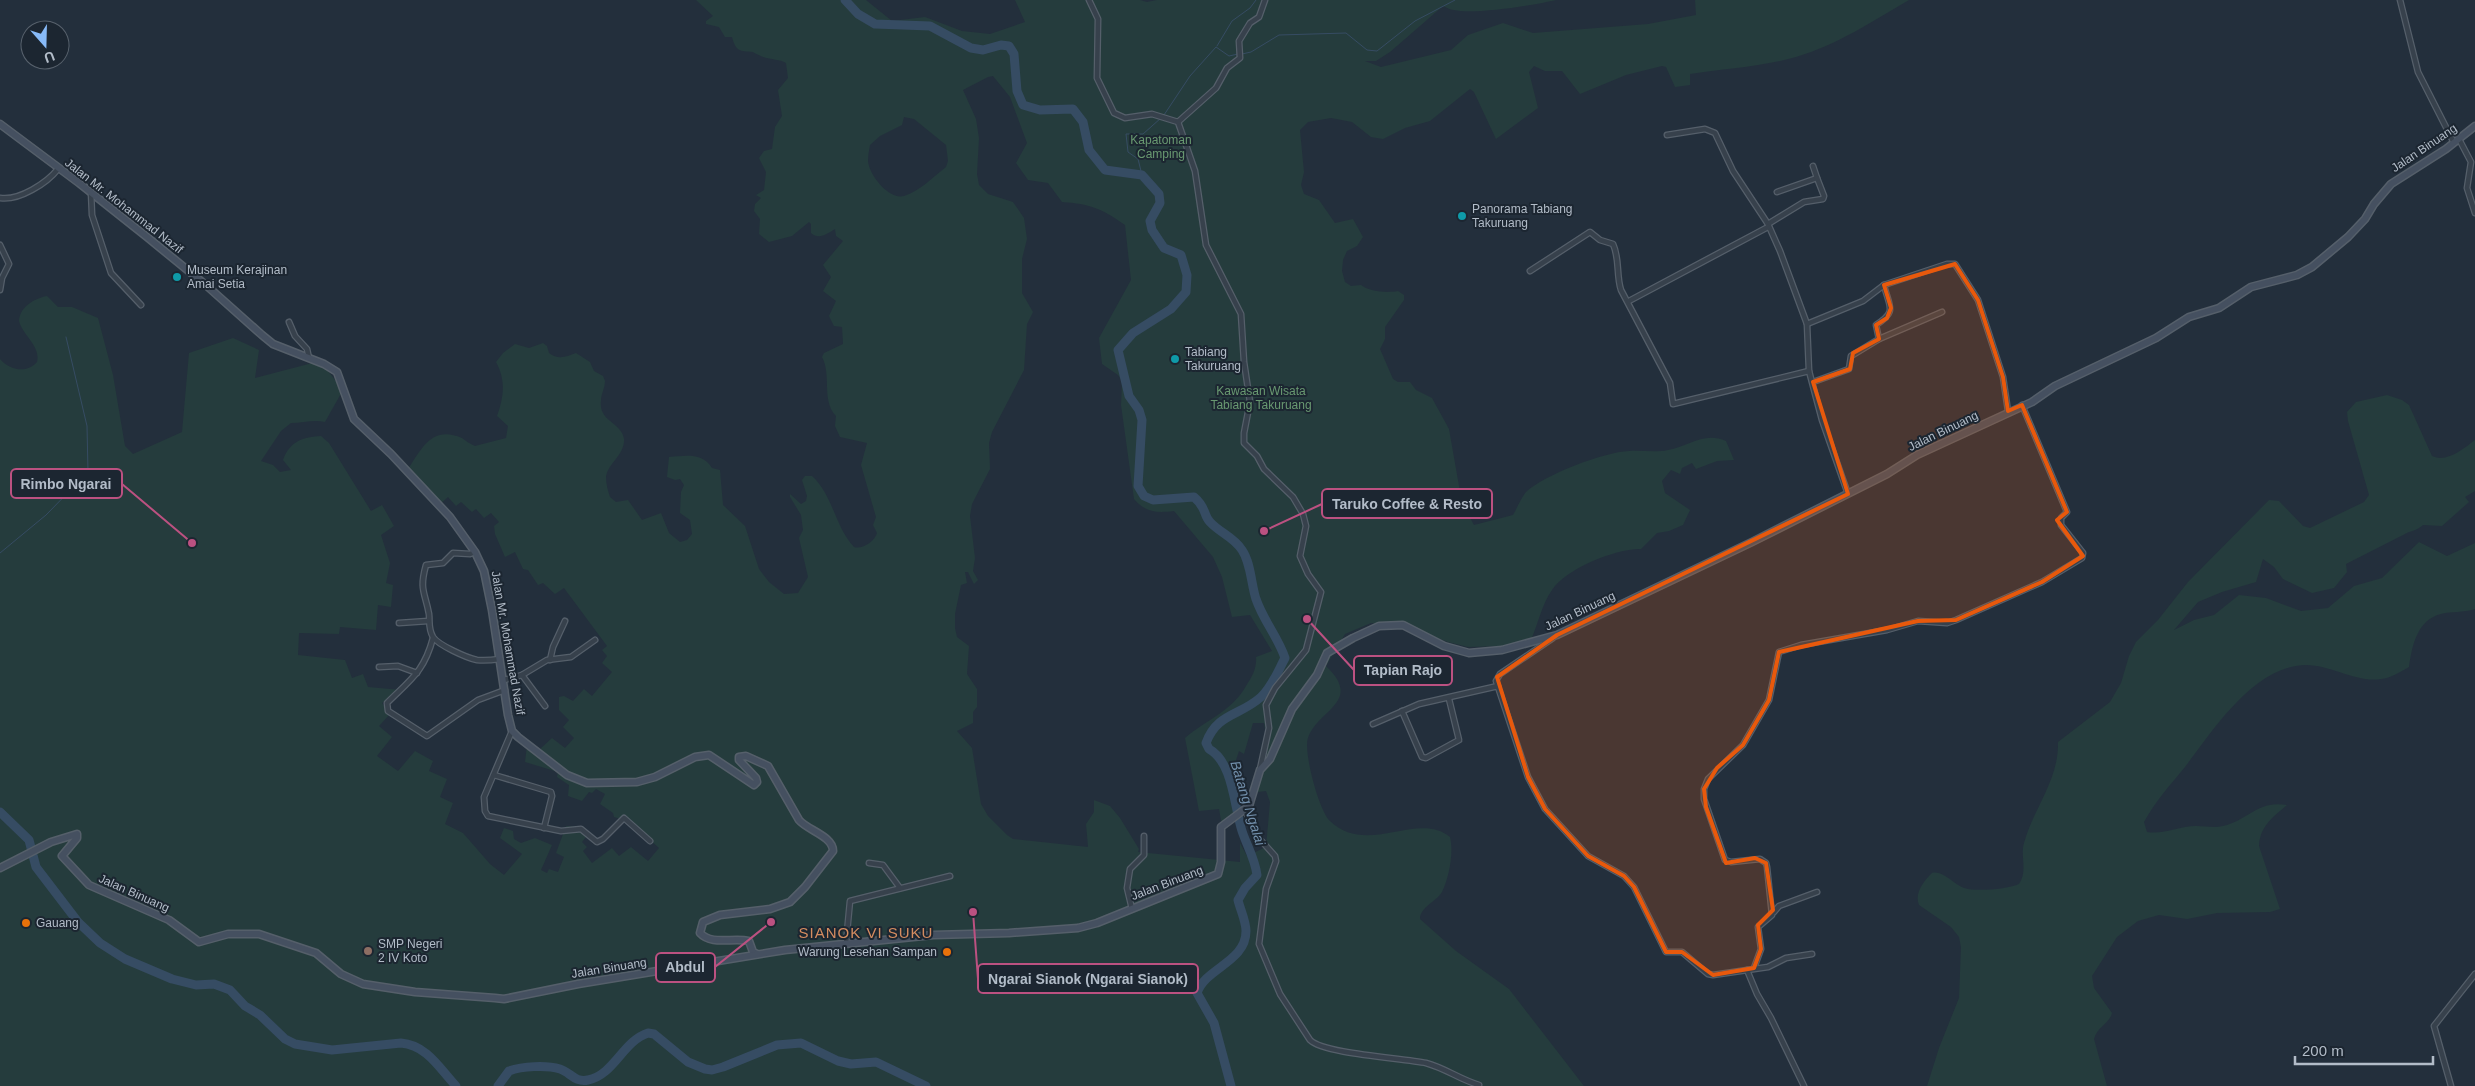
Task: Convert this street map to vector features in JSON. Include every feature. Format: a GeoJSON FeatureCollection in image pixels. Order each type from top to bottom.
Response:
{"type":"FeatureCollection","features":[{"type":"Feature","properties":{"kind":"main road","name":"Jalan Mr. Mohammad Nazif"},"geometry":{"type":"LineString","coordinates":[[0,124],[91,192],[207,286],[273,344],[324,364],[337,372],[354,419],[391,454],[450,517],[475,552],[484,571],[512,731],[567,775],[587,783],[637,782],[654,777],[695,757],[709,755],[754,785],[757,782],[756,778],[739,760],[739,757],[746,756],[768,766],[798,820],[828,840],[833,847],[830,856],[790,902],[770,909],[720,915],[703,922],[700,933],[704,937],[720,941],[737,938],[749,941],[753,952],[757,954]]}},
{"type":"Feature","properties":{"kind":"main road","name":"Jalan Binuang"},"geometry":{"type":"LineString","coordinates":[[0,868],[48,844],[77,834],[78,838],[62,856],[89,885],[169,920],[199,942],[240,932],[277,939],[316,953],[341,974],[374,987],[504,999],[757,954],[933,935],[1009,934],[1078,928],[1216,876],[1221,862],[1221,826],[1244,811],[1252,798],[1260,770],[1270,759],[1292,709],[1317,675],[1327,653],[1379,626],[1403,625],[1444,646],[1470,652],[1502,650],[1557,636],[1848,494],[1917,455],[2022,405],[2111,358],[2149,342],[2184,320],[2219,308],[2251,287],[2297,275],[2312,267],[2366,219],[2374,204],[2391,184],[2457,141],[2475,126]]}},
{"type":"Feature","properties":{"kind":"street"},"geometry":{"type":"LineString","coordinates":[[1089,0],[1098,19],[1097,78],[1112,110],[1117,116],[1125,118],[1148,114],[1159,115],[1178,122]]}},
{"type":"Feature","properties":{"kind":"street"},"geometry":{"type":"LineString","coordinates":[[1178,122],[1216,88],[1227,68],[1240,58],[1239,41],[1250,23],[1258,17],[1266,0]]}},
{"type":"Feature","properties":{"kind":"street"},"geometry":{"type":"LineString","coordinates":[[2400,0],[2418,72],[2471,162],[2467,188],[2475,213]]}},
{"type":"Feature","properties":{"kind":"street"},"geometry":{"type":"LineString","coordinates":[[1178,122],[1195,171],[1206,244],[1221,278],[1241,314],[1244,362],[1250,402],[1244,443],[1256,456],[1264,469],[1293,497],[1303,514],[1306,526],[1300,556],[1308,574],[1321,592],[1306,650],[1276,688],[1266,705],[1269,728],[1260,770]]}},
{"type":"Feature","properties":{"kind":"street"},"geometry":{"type":"LineString","coordinates":[[1667,135],[1706,129],[1715,133],[1737,178],[1750,194],[1768,225],[1780,251],[1807,324],[1809,371],[1822,420],[1848,494]]}},
{"type":"Feature","properties":{"kind":"street"},"geometry":{"type":"LineString","coordinates":[[1629,301],[1768,225],[1804,202],[1823,198],[1824,196],[1812,166]]}},
{"type":"Feature","properties":{"kind":"street"},"geometry":{"type":"LineString","coordinates":[[0,200],[7,200],[28,191],[53,175],[58,169]]}},
{"type":"Feature","properties":{"kind":"street"},"geometry":{"type":"LineString","coordinates":[[1777,192],[1817,178]]}},
{"type":"Feature","properties":{"kind":"street"},"geometry":{"type":"LineString","coordinates":[[91,192],[92,214],[111,273],[141,305]]}},
{"type":"Feature","properties":{"kind":"street"},"geometry":{"type":"LineString","coordinates":[[1530,271],[1590,232],[1600,240],[1613,244],[1619,264],[1618,279],[1670,383],[1674,404],[1809,371]]}},
{"type":"Feature","properties":{"kind":"street"},"geometry":{"type":"LineString","coordinates":[[0,245],[9,264],[2,278],[0,290]]}},
{"type":"Feature","properties":{"kind":"street"},"geometry":{"type":"LineString","coordinates":[[1807,324],[1862,301],[1884,286],[1947,264],[1955,264],[1960,268],[1978,300],[2003,377],[2008,412]]}},
{"type":"Feature","properties":{"kind":"street"},"geometry":{"type":"LineString","coordinates":[[1879,339],[1876,325],[1887,318],[1891,308],[1884,286]]}},
{"type":"Feature","properties":{"kind":"street"},"geometry":{"type":"LineString","coordinates":[[1813,382],[1849,369],[1850,356],[1853,353],[1879,339],[1942,312]]}},
{"type":"Feature","properties":{"kind":"street"},"geometry":{"type":"LineString","coordinates":[[289,322],[295,336],[308,349],[309,358]]}},
{"type":"Feature","properties":{"kind":"street"},"geometry":{"type":"LineString","coordinates":[[1772,915],[1773,907],[1766,863],[1755,858],[1731,862],[1725,860],[1706,807],[1704,789],[1708,779],[1743,745],[1768,700],[1779,652],[1801,645],[1887,630],[1918,621],[1947,623],[2042,582],[2082,558],[2083,554],[2061,525],[2061,518],[2067,512],[2022,405]]}},
{"type":"Feature","properties":{"kind":"street"},"geometry":{"type":"LineString","coordinates":[[475,552],[453,553],[443,563],[426,565],[422,590],[429,614],[428,621],[434,638],[440,644],[473,659],[500,659]]}},
{"type":"Feature","properties":{"kind":"street"},"geometry":{"type":"LineString","coordinates":[[399,623],[428,621]]}},
{"type":"Feature","properties":{"kind":"street"},"geometry":{"type":"LineString","coordinates":[[550,660],[553,647],[565,622]]}},
{"type":"Feature","properties":{"kind":"street"},"geometry":{"type":"LineString","coordinates":[[1557,636],[1500,674],[1496,680],[1528,777],[1545,809],[1588,856],[1624,876],[1634,887],[1666,952],[1682,952],[1708,974],[1771,966],[1782,959],[1812,954]]}},
{"type":"Feature","properties":{"kind":"street"},"geometry":{"type":"LineString","coordinates":[[434,638],[428,658],[417,673],[386,705],[388,711],[427,736],[478,700],[505,690]]}},
{"type":"Feature","properties":{"kind":"street"},"geometry":{"type":"LineString","coordinates":[[504,680],[522,675],[544,661],[571,657],[595,640]]}},
{"type":"Feature","properties":{"kind":"street"},"geometry":{"type":"LineString","coordinates":[[379,667],[398,666],[417,673]]}},
{"type":"Feature","properties":{"kind":"street"},"geometry":{"type":"LineString","coordinates":[[522,675],[545,706]]}},
{"type":"Feature","properties":{"kind":"street"},"geometry":{"type":"LineString","coordinates":[[1374,724],[1419,704],[1449,699],[1498,686]]}},
{"type":"Feature","properties":{"kind":"street"},"geometry":{"type":"LineString","coordinates":[[1402,711],[1418,750],[1422,757],[1426,758],[1459,740],[1449,699]]}},
{"type":"Feature","properties":{"kind":"street"},"geometry":{"type":"LineString","coordinates":[[512,731],[484,797],[486,814],[561,831],[580,829],[596,842],[603,839],[624,818],[650,842]]}},
{"type":"Feature","properties":{"kind":"street"},"geometry":{"type":"LineString","coordinates":[[494,775],[551,792],[552,796],[544,828]]}},
{"type":"Feature","properties":{"kind":"street"},"geometry":{"type":"LineString","coordinates":[[1244,811],[1259,840],[1275,856],[1276,861],[1264,901],[1259,940],[1261,950],[1280,994],[1310,1040],[1317,1045],[1424,1063],[1479,1084]]}},
{"type":"Feature","properties":{"kind":"street"},"geometry":{"type":"LineString","coordinates":[[1132,909],[1127,888],[1130,869],[1144,855],[1144,836]]}},
{"type":"Feature","properties":{"kind":"street"},"geometry":{"type":"LineString","coordinates":[[869,863],[878,862],[883,865],[900,888]]}},
{"type":"Feature","properties":{"kind":"street"},"geometry":{"type":"LineString","coordinates":[[846,943],[850,901],[950,876]]}},
{"type":"Feature","properties":{"kind":"street"},"geometry":{"type":"LineString","coordinates":[[1754,968],[1761,950],[1758,927],[1779,906],[1817,892]]}},
{"type":"Feature","properties":{"kind":"street"},"geometry":{"type":"LineString","coordinates":[[1747,970],[1757,994],[1772,1018],[1804,1086]]}},
{"type":"Feature","properties":{"kind":"street"},"geometry":{"type":"LineString","coordinates":[[2451,1086],[2434,1026],[2475,974]]}},
{"type":"Feature","properties":{"kind":"highlighted area"},"geometry":{"type":"Polygon","coordinates":[[[1955,264],[1978,300],[2003,377],[2008,411],[2022,405],[2067,512],[2057,520],[2083,556],[2042,582],[1956,620],[1918,621],[1779,652],[1769,700],[1743,745],[1717,768],[1704,789],[1706,807],[1726,863],[1755,858],[1766,863],[1773,910],[1758,925],[1761,949],[1754,968],[1713,975],[1682,952],[1666,952],[1634,887],[1624,876],[1588,856],[1545,809],[1528,777],[1497,677],[1557,635],[1848,494],[1813,382],[1850,369],[1853,353],[1879,339],[1876,325],[1887,318],[1891,308],[1884,285],[1955,264]]]}},
{"type":"Feature","properties":{"kind":"green space"},"geometry":{"type":"Polygon","coordinates":[[[696,0],[866,0],[892,21],[925,17],[962,31],[990,34],[1025,22],[1015,0],[1140,0],[1147,2],[1157,0],[1556,0],[1520,7],[1475,11],[1453,10],[1443,6],[1390,52],[1376,61],[1365,61],[1381,67],[1451,50],[1468,35],[1503,23],[1533,33],[1648,24],[1696,15],[1695,0],[1909,0],[1854,32],[1811,52],[1771,63],[1690,74],[1690,85],[1675,87],[1666,67],[1662,66],[1626,75],[1580,94],[1562,71],[1545,71],[1534,66],[1529,72],[1538,108],[1496,139],[1474,92],[1470,89],[1430,121],[1405,128],[1383,139],[1371,137],[1352,122],[1331,118],[1308,122],[1300,130],[1304,172],[1301,185],[1304,194],[1319,200],[1335,223],[1353,219],[1363,237],[1357,246],[1347,251],[1343,260],[1342,271],[1345,282],[1351,286],[1361,285],[1379,291],[1398,291],[1404,295],[1404,300],[1385,327],[1385,339],[1380,349],[1393,379],[1398,382],[1410,382],[1416,390],[1432,398],[1449,429],[1462,503],[1474,525],[1513,515],[1524,494],[1535,485],[1560,472],[1605,455],[1629,451],[1663,451],[1703,439],[1718,438],[1726,441],[1734,460],[1717,461],[1696,469],[1692,463],[1682,468],[1680,474],[1671,470],[1662,481],[1665,493],[1690,510],[1683,525],[1669,531],[1657,533],[1641,549],[1606,556],[1592,561],[1568,575],[1552,590],[1531,640],[1504,646],[1468,647],[1400,625],[1371,623],[1345,634],[1326,666],[1337,678],[1340,689],[1339,697],[1335,705],[1313,728],[1308,738],[1310,767],[1321,806],[1330,821],[1344,831],[1360,835],[1376,835],[1423,828],[1437,830],[1450,837],[1451,857],[1445,886],[1439,896],[1425,908],[1420,919],[1456,951],[1509,989],[1584,1086],[0,1086],[0,359],[8,366],[18,369],[28,368],[37,362],[38,356],[34,346],[19,321],[22,312],[28,304],[47,296],[58,307],[72,307],[98,318],[113,375],[125,446],[133,454],[182,432],[189,353],[233,338],[259,350],[255,378],[320,361],[343,390],[325,422],[291,423],[281,431],[261,461],[273,465],[280,472],[291,470],[283,460],[293,444],[303,439],[321,436],[329,443],[371,511],[382,505],[394,526],[381,535],[390,563],[386,583],[393,585],[391,607],[378,605],[376,630],[340,627],[339,634],[299,633],[298,655],[345,660],[352,678],[363,674],[368,687],[401,690],[382,703],[390,714],[379,726],[392,737],[377,756],[398,771],[415,751],[433,761],[429,771],[447,779],[440,797],[453,803],[445,824],[463,833],[490,864],[504,875],[522,854],[500,838],[504,828],[513,831],[514,839],[521,843],[535,838],[552,845],[541,870],[547,873],[549,869],[558,872],[564,857],[556,853],[566,826],[582,827],[586,837],[582,842],[587,847],[583,851],[592,863],[612,848],[619,856],[631,847],[648,861],[659,848],[650,840],[648,843],[624,820],[614,817],[613,813],[600,804],[605,794],[596,789],[592,793],[589,792],[582,801],[568,796],[569,785],[557,777],[558,772],[525,762],[527,745],[539,750],[552,738],[565,748],[574,738],[563,727],[569,720],[559,710],[559,697],[564,696],[573,701],[584,689],[592,696],[612,672],[602,663],[607,656],[602,650],[607,646],[564,588],[555,594],[543,583],[538,585],[528,570],[523,569],[515,552],[505,557],[495,534],[494,526],[499,522],[491,513],[484,518],[476,509],[472,512],[461,502],[456,506],[448,497],[438,506],[408,469],[418,453],[429,441],[443,434],[462,438],[475,446],[506,438],[508,426],[497,416],[501,402],[503,382],[496,362],[503,353],[515,344],[529,348],[543,343],[547,346],[549,353],[556,357],[565,357],[576,353],[590,362],[594,371],[603,376],[605,381],[601,400],[603,413],[619,429],[624,439],[622,450],[607,472],[606,477],[610,497],[616,502],[628,500],[642,520],[661,513],[669,533],[680,542],[687,540],[692,534],[690,520],[680,513],[681,492],[684,485],[680,479],[675,480],[667,477],[669,457],[698,457],[703,459],[712,468],[720,470],[723,505],[745,526],[759,569],[769,582],[784,594],[798,593],[808,577],[799,538],[803,530],[801,515],[790,497],[790,494],[801,504],[806,501],[807,496],[802,480],[805,476],[812,476],[825,492],[842,530],[854,547],[864,546],[876,536],[877,533],[873,525],[876,517],[861,465],[867,443],[840,437],[835,426],[836,416],[829,403],[825,364],[822,357],[824,353],[843,344],[842,327],[834,326],[829,316],[836,301],[823,291],[831,277],[823,265],[843,241],[836,236],[835,229],[823,236],[814,235],[811,233],[811,224],[809,222],[792,236],[769,242],[759,234],[760,219],[754,211],[755,204],[761,198],[756,195],[764,190],[766,172],[759,158],[764,151],[772,149],[775,127],[782,116],[778,90],[788,78],[786,63],[763,57],[753,52],[739,50],[735,46],[732,37],[725,37],[719,27],[706,24],[706,21],[713,16],[696,0]],[[993,76],[963,90],[976,119],[979,138],[977,174],[979,185],[988,194],[1013,202],[1024,218],[1027,239],[1022,259],[1022,293],[1033,312],[1027,324],[1024,370],[992,432],[989,443],[990,469],[972,504],[970,516],[975,558],[973,571],[978,580],[974,584],[968,572],[965,572],[967,583],[961,585],[955,614],[955,628],[957,637],[969,646],[967,674],[977,689],[977,707],[973,712],[973,723],[957,731],[972,748],[981,804],[988,816],[1013,839],[1088,847],[1086,824],[1094,812],[1094,800],[1110,806],[1120,818],[1139,849],[1138,852],[1240,862],[1240,843],[1247,856],[1266,847],[1270,802],[1266,791],[1250,793],[1266,735],[1264,723],[1253,723],[1244,754],[1239,751],[1236,760],[1241,787],[1234,793],[1237,816],[1222,826],[1219,809],[1199,811],[1185,738],[1234,702],[1252,676],[1256,665],[1256,657],[1272,651],[1250,615],[1232,617],[1222,577],[1213,557],[1174,511],[1152,511],[1138,504],[1134,499],[1121,405],[1122,381],[1118,375],[1102,364],[1099,338],[1131,280],[1125,225],[1095,208],[1062,202],[1048,183],[1028,180],[1016,163],[1027,143],[1010,97],[993,76]],[[904,117],[902,125],[880,136],[870,145],[868,157],[869,167],[876,179],[886,190],[898,196],[910,194],[921,187],[946,167],[948,161],[946,145],[914,119],[904,117]]]}},
{"type":"Feature","properties":{"kind":"green space"},"geometry":{"type":"Polygon","coordinates":[[[2387,395],[2402,400],[2409,405],[2432,456],[2443,458],[2449,456],[2460,451],[2475,440],[2475,491],[2465,497],[2469,502],[2442,526],[2423,525],[2346,564],[2347,572],[2334,588],[2312,593],[2283,579],[2274,567],[2263,559],[2256,582],[2222,592],[2198,602],[2174,630],[2194,620],[2214,615],[2239,595],[2266,598],[2301,611],[2328,608],[2354,586],[2382,578],[2419,542],[2447,556],[2475,543],[2475,609],[2441,614],[2426,622],[2417,635],[2409,667],[2392,676],[2372,680],[2306,665],[2287,668],[2269,676],[2237,702],[2222,718],[2144,822],[2147,832],[2153,833],[2190,826],[2220,827],[2268,805],[2287,805],[2265,827],[2259,846],[2280,909],[2270,912],[2217,913],[2187,919],[2159,915],[2138,921],[2117,937],[2092,976],[2094,988],[2112,1013],[2109,1020],[2098,1031],[2094,1039],[2107,1086],[1927,1086],[1939,1048],[1959,998],[1961,947],[1959,937],[1951,927],[1919,905],[1918,896],[1923,883],[1932,873],[1936,873],[1944,875],[1964,888],[1976,890],[2019,884],[2023,874],[2024,843],[2055,769],[2058,742],[2110,702],[2121,683],[2129,656],[2136,642],[2158,620],[2188,582],[2269,500],[2279,501],[2303,526],[2310,528],[2364,502],[2369,495],[2347,412],[2356,402],[2387,395]]]}},
{"type":"Feature","properties":{"kind":"waterway","name":"Batang Ngalai"},"geometry":{"type":"LineString","coordinates":[[845,0],[858,14],[875,24],[930,26],[971,48],[983,50],[1001,45],[1009,46],[1014,54],[1017,91],[1023,105],[1040,110],[1073,109],[1083,122],[1089,150],[1105,170],[1142,175],[1159,194],[1160,203],[1150,221],[1152,230],[1164,248],[1181,255],[1187,275],[1186,292],[1171,309],[1133,333],[1118,350],[1129,396],[1139,410],[1142,420],[1138,486],[1144,496],[1153,500],[1194,497],[1203,508],[1210,522],[1239,546],[1247,561],[1259,607],[1285,658],[1265,693],[1253,703],[1223,720],[1216,726],[1206,743],[1209,749],[1217,755],[1228,774],[1242,831],[1253,858],[1257,875],[1245,888],[1238,900],[1246,927],[1244,942],[1233,958],[1201,984],[1197,993],[1214,1023],[1231,1086]]}},
{"type":"Feature","properties":{"kind":"waterway"},"geometry":{"type":"LineString","coordinates":[[1217,46],[1232,21],[1250,8],[1256,0]]}},
{"type":"Feature","properties":{"kind":"waterway"},"geometry":{"type":"LineString","coordinates":[[1242,54],[1251,52],[1279,35],[1346,33],[1367,50],[1377,51],[1415,21],[1455,0]]}},
{"type":"Feature","properties":{"kind":"waterway"},"geometry":{"type":"LineString","coordinates":[[1164,115],[1190,76],[1216,47],[1229,56],[1238,54]]}},
{"type":"Feature","properties":{"kind":"waterway"},"geometry":{"type":"LineString","coordinates":[[1142,175],[1138,159],[1128,152],[1126,134],[1143,134],[1161,118]]}},
{"type":"Feature","properties":{"kind":"waterway"},"geometry":{"type":"LineString","coordinates":[[0,553],[46,515],[88,472],[87,426],[66,337]]}},
{"type":"Feature","properties":{"kind":"waterway"},"geometry":{"type":"LineString","coordinates":[[0,812],[29,840],[36,867],[78,922],[100,943],[125,959],[172,979],[196,985],[214,984],[230,990],[245,1006],[260,1015],[285,1039],[295,1044],[332,1050],[401,1043],[418,1048],[426,1053],[456,1086]]}},
{"type":"Feature","properties":{"kind":"waterway"},"geometry":{"type":"LineString","coordinates":[[498,1086],[509,1071],[527,1067],[560,1069],[583,1081],[597,1077],[605,1072],[632,1043],[648,1033],[654,1034],[688,1062],[705,1069],[712,1070],[723,1067],[777,1045],[801,1043],[838,1061],[851,1064],[876,1062],[926,1086]]}},
{"type":"Feature","properties":{"kind":"place","name":"Panorama Tabiang Takuruang"},"geometry":{"type":"Point","coordinates":[1462,216]}},
{"type":"Feature","properties":{"kind":"place","name":"Museum Kerajinan Amai Setia"},"geometry":{"type":"Point","coordinates":[177,277]}},
{"type":"Feature","properties":{"kind":"place","name":"Tabiang Takuruang"},"geometry":{"type":"Point","coordinates":[1175,359]}},
{"type":"Feature","properties":{"kind":"place","name":"Taruko Coffee & Resto"},"geometry":{"type":"Point","coordinates":[1264,531]}},
{"type":"Feature","properties":{"kind":"place","name":"Rimbo Ngarai"},"geometry":{"type":"Point","coordinates":[192,543]}},
{"type":"Feature","properties":{"kind":"place","name":"Tapian Rajo"},"geometry":{"type":"Point","coordinates":[1307,619]}},
{"type":"Feature","properties":{"kind":"place","name":"Ngarai Sianok (Ngarai Sianok)"},"geometry":{"type":"Point","coordinates":[973,912]}},
{"type":"Feature","properties":{"kind":"place","name":"Abdul"},"geometry":{"type":"Point","coordinates":[771,922]}},
{"type":"Feature","properties":{"kind":"place","name":"Gauang"},"geometry":{"type":"Point","coordinates":[26,923]}},
{"type":"Feature","properties":{"kind":"place","name":"SMP Negeri 2 IV Koto"},"geometry":{"type":"Point","coordinates":[368,951]}},
{"type":"Feature","properties":{"kind":"place","name":"Warung Lesehan Sampan"},"geometry":{"type":"Point","coordinates":[947,952]}},
{"type":"Feature","properties":{"kind":"district","name":"SIANOK VI SUKU"},"geometry":{"type":"Point","coordinates":[866,933]}},
{"type":"Feature","properties":{"kind":"park label","name":"Kapatoman Camping"},"geometry":{"type":"Point","coordinates":[1161,147]}},
{"type":"Feature","properties":{"kind":"park label","name":"Kawasan Wisata Tabiang Takuruang"},"geometry":{"type":"Point","coordinates":[1261,398]}}]}
